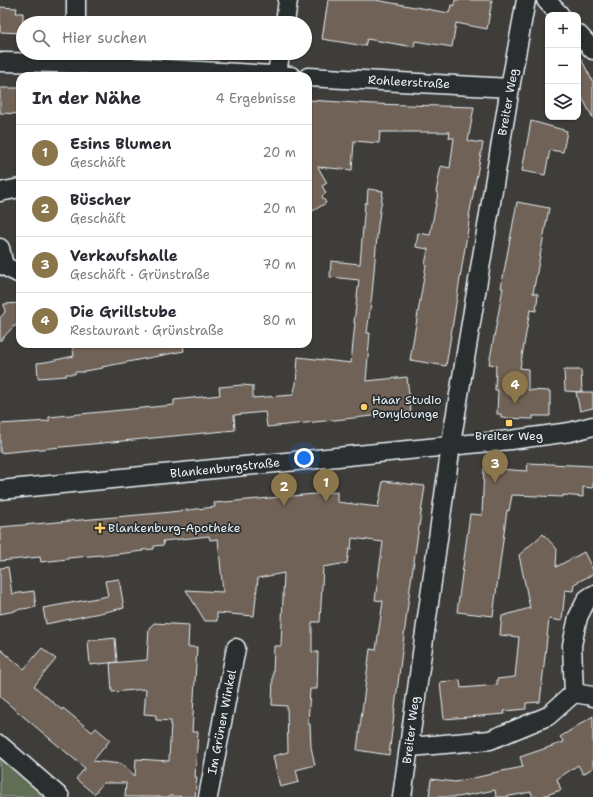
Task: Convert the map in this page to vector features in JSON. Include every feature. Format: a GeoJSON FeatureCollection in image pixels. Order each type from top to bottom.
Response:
{"type":"FeatureCollection","features":[{"type":"Feature","properties":{"kind":"street"},"geometry":{"type":"LineString","coordinates":[[76,0],[76,16]]}},
{"type":"Feature","properties":{"kind":"street"},"geometry":{"type":"LineString","coordinates":[[286,16],[288,0]]}},
{"type":"Feature","properties":{"kind":"street","name":"Breiter Weg"},"geometry":{"type":"LineString","coordinates":[[402,797],[450,446],[526,0]]}},
{"type":"Feature","properties":{"kind":"street"},"geometry":{"type":"LineString","coordinates":[[546,0],[557,12]]}},
{"type":"Feature","properties":{"kind":"street"},"geometry":{"type":"LineString","coordinates":[[581,37],[593,50]]}},
{"type":"Feature","properties":{"kind":"street"},"geometry":{"type":"LineString","coordinates":[[0,62],[49,60]]}},
{"type":"Feature","properties":{"kind":"street"},"geometry":{"type":"LineString","coordinates":[[86,60],[235,72]]}},
{"type":"Feature","properties":{"kind":"street"},"geometry":{"type":"LineString","coordinates":[[281,60],[283,72]]}},
{"type":"Feature","properties":{"kind":"street","name":"Rohleerstraße"},"geometry":{"type":"LineString","coordinates":[[312,77],[510,88]]}},
{"type":"Feature","properties":{"kind":"street"},"geometry":{"type":"LineString","coordinates":[[0,192],[16,189]]}},
{"type":"Feature","properties":{"kind":"street"},"geometry":{"type":"LineString","coordinates":[[0,248],[2,267],[16,272]]}},
{"type":"Feature","properties":{"kind":"street","name":"Blankenburgstraße"},"geometry":{"type":"LineString","coordinates":[[0,490],[510,440],[570,432],[593,426]]}},
{"type":"Feature","properties":{"kind":"street"},"geometry":{"type":"LineString","coordinates":[[574,693],[572,645],[578,617],[587,599],[593,595]]}},
{"type":"Feature","properties":{"kind":"street","name":"Im Grünen Winkel"},"geometry":{"type":"LineString","coordinates":[[208,797],[236,648]]}},
{"type":"Feature","properties":{"kind":"street"},"geometry":{"type":"LineString","coordinates":[[410,747],[490,740],[548,716],[574,693]]}},
{"type":"Feature","properties":{"kind":"street"},"geometry":{"type":"LineString","coordinates":[[574,693],[593,696]]}},
{"type":"Feature","properties":{"kind":"street"},"geometry":{"type":"LineString","coordinates":[[0,745],[60,797]]}},
{"type":"Feature","properties":{"kind":"green space"},"geometry":{"type":"Polygon","coordinates":[[[0,756],[48,797],[0,797],[0,756]]]}},
{"type":"Feature","properties":{"kind":"building"},"geometry":{"type":"Polygon","coordinates":[[[328,0],[375,0],[449,13],[451,5],[454,6],[455,0],[492,0],[487,29],[456,23],[452,47],[415,41],[414,47],[367,39],[365,46],[322,39],[328,0]]]}},
{"type":"Feature","properties":{"kind":"building"},"geometry":{"type":"Polygon","coordinates":[[[0,7],[17,8],[16,13],[23,13],[23,16],[16,16],[16,33],[0,32],[0,7]]]}},
{"type":"Feature","properties":{"kind":"building"},"geometry":{"type":"Polygon","coordinates":[[[581,59],[593,82],[593,118],[581,96],[581,59]]]}},
{"type":"Feature","properties":{"kind":"building"},"geometry":{"type":"Polygon","coordinates":[[[0,88],[16,88],[16,114],[0,113],[0,88]]]}},
{"type":"Feature","properties":{"kind":"building"},"geometry":{"type":"Polygon","coordinates":[[[312,100],[474,107],[468,141],[483,143],[469,216],[446,366],[410,360],[428,249],[416,247],[418,233],[430,235],[438,193],[436,192],[441,166],[450,168],[454,138],[449,138],[450,132],[380,132],[379,143],[354,141],[352,170],[318,167],[327,183],[322,186],[326,193],[322,196],[326,203],[312,212],[312,100]]]}},
{"type":"Feature","properties":{"kind":"building"},"geometry":{"type":"Polygon","coordinates":[[[531,121],[567,131],[563,152],[550,150],[545,175],[522,171],[531,121]]]}},
{"type":"Feature","properties":{"kind":"building"},"geometry":{"type":"Polygon","coordinates":[[[368,189],[383,191],[367,333],[370,333],[366,381],[407,377],[411,412],[267,427],[265,412],[234,415],[235,430],[0,453],[0,424],[49,421],[49,417],[174,405],[174,400],[220,395],[219,387],[242,385],[253,386],[253,398],[293,395],[296,384],[298,357],[351,363],[359,280],[330,277],[331,261],[360,264],[365,203],[367,203],[368,189]]]}},
{"type":"Feature","properties":{"kind":"building"},"geometry":{"type":"Polygon","coordinates":[[[517,202],[549,208],[533,293],[538,294],[536,311],[530,310],[520,368],[528,369],[528,390],[550,391],[550,416],[533,416],[533,419],[501,418],[501,414],[497,414],[498,390],[495,390],[496,365],[489,364],[517,202]]]}},
{"type":"Feature","properties":{"kind":"building"},"geometry":{"type":"Polygon","coordinates":[[[16,303],[16,326],[14,326],[0,341],[0,318],[5,312],[4,304],[16,303]]]}},
{"type":"Feature","properties":{"kind":"building"},"geometry":{"type":"Polygon","coordinates":[[[73,348],[184,348],[184,351],[84,372],[75,372],[75,374],[66,374],[66,376],[38,378],[37,363],[74,356],[73,348]]]}},
{"type":"Feature","properties":{"kind":"building"},"geometry":{"type":"Polygon","coordinates":[[[564,370],[581,370],[582,392],[565,391],[564,370]]]}},
{"type":"Feature","properties":{"kind":"building"},"geometry":{"type":"Polygon","coordinates":[[[576,392],[593,392],[593,408],[580,411],[576,392]]]}},
{"type":"Feature","properties":{"kind":"building"},"geometry":{"type":"Polygon","coordinates":[[[528,463],[593,466],[593,488],[583,487],[583,497],[563,495],[563,497],[512,495],[509,511],[507,510],[493,616],[457,612],[470,514],[482,515],[484,468],[527,471],[528,463]]]}},
{"type":"Feature","properties":{"kind":"building"},"geometry":{"type":"Polygon","coordinates":[[[383,481],[425,486],[410,588],[389,755],[357,750],[370,649],[376,650],[383,601],[375,600],[383,542],[352,538],[347,563],[323,567],[320,622],[312,622],[312,652],[318,652],[317,689],[310,689],[308,724],[310,724],[311,747],[315,765],[296,770],[299,782],[280,787],[273,756],[288,752],[287,706],[272,705],[274,646],[281,646],[284,573],[258,578],[254,616],[217,613],[217,621],[205,621],[186,590],[223,592],[218,539],[210,540],[209,536],[163,541],[164,545],[154,546],[154,549],[142,550],[143,551],[41,562],[40,557],[0,561],[0,527],[161,513],[215,507],[214,503],[337,492],[337,502],[378,507],[383,481]]]}},
{"type":"Feature","properties":{"kind":"building"},"geometry":{"type":"Polygon","coordinates":[[[543,534],[557,549],[556,567],[584,552],[593,570],[593,574],[574,584],[573,591],[565,590],[562,621],[549,619],[540,702],[526,703],[526,709],[504,711],[505,714],[444,719],[440,682],[460,680],[461,688],[497,685],[497,679],[515,677],[519,637],[500,635],[502,616],[530,608],[519,555],[543,534]]]}},
{"type":"Feature","properties":{"kind":"building"},"geometry":{"type":"Polygon","coordinates":[[[8,567],[12,594],[34,591],[36,607],[0,614],[0,568],[8,567]]]}},
{"type":"Feature","properties":{"kind":"building"},"geometry":{"type":"Polygon","coordinates":[[[119,579],[124,608],[46,624],[43,608],[108,596],[105,581],[119,579]]]}},
{"type":"Feature","properties":{"kind":"building"},"geometry":{"type":"Polygon","coordinates":[[[154,623],[189,625],[188,647],[197,647],[192,732],[198,732],[195,797],[125,797],[126,783],[103,783],[94,794],[76,779],[85,768],[0,697],[0,649],[24,669],[42,648],[56,659],[34,686],[62,710],[63,708],[92,732],[96,728],[110,740],[93,761],[122,764],[135,776],[136,759],[169,761],[171,721],[156,720],[156,715],[144,714],[146,689],[112,692],[110,663],[147,660],[149,628],[154,623]]]}},
{"type":"Feature","properties":{"kind":"building"},"geometry":{"type":"Polygon","coordinates":[[[115,638],[117,662],[90,665],[88,641],[115,638]]]}},
{"type":"Feature","properties":{"kind":"building"},"geometry":{"type":"Polygon","coordinates":[[[593,716],[593,768],[583,774],[578,765],[557,779],[561,790],[540,797],[533,797],[531,792],[505,797],[496,797],[495,790],[458,797],[429,797],[431,779],[455,782],[523,767],[520,757],[564,742],[560,737],[593,716]]]}},
{"type":"Feature","properties":{"kind":"place","name":"Die Grillstube"},"geometry":{"type":"Point","coordinates":[515,404]}},
{"type":"Feature","properties":{"kind":"place","name":"Haar Studio Ponylounge"},"geometry":{"type":"Point","coordinates":[364,407]}},
{"type":"Feature","properties":{"kind":"place","name":"Breiter Weg"},"geometry":{"type":"Point","coordinates":[509,423]}},
{"type":"Feature","properties":{"kind":"place","name":"Verkaufshalle"},"geometry":{"type":"Point","coordinates":[495,483]}},
{"type":"Feature","properties":{"kind":"place","name":"Esins Blumen"},"geometry":{"type":"Point","coordinates":[326,502]}},
{"type":"Feature","properties":{"kind":"place","name":"Büscher"},"geometry":{"type":"Point","coordinates":[284,506]}},
{"type":"Feature","properties":{"kind":"place","name":"Blankenburg-Apotheke"},"geometry":{"type":"Point","coordinates":[100,528]}}]}
